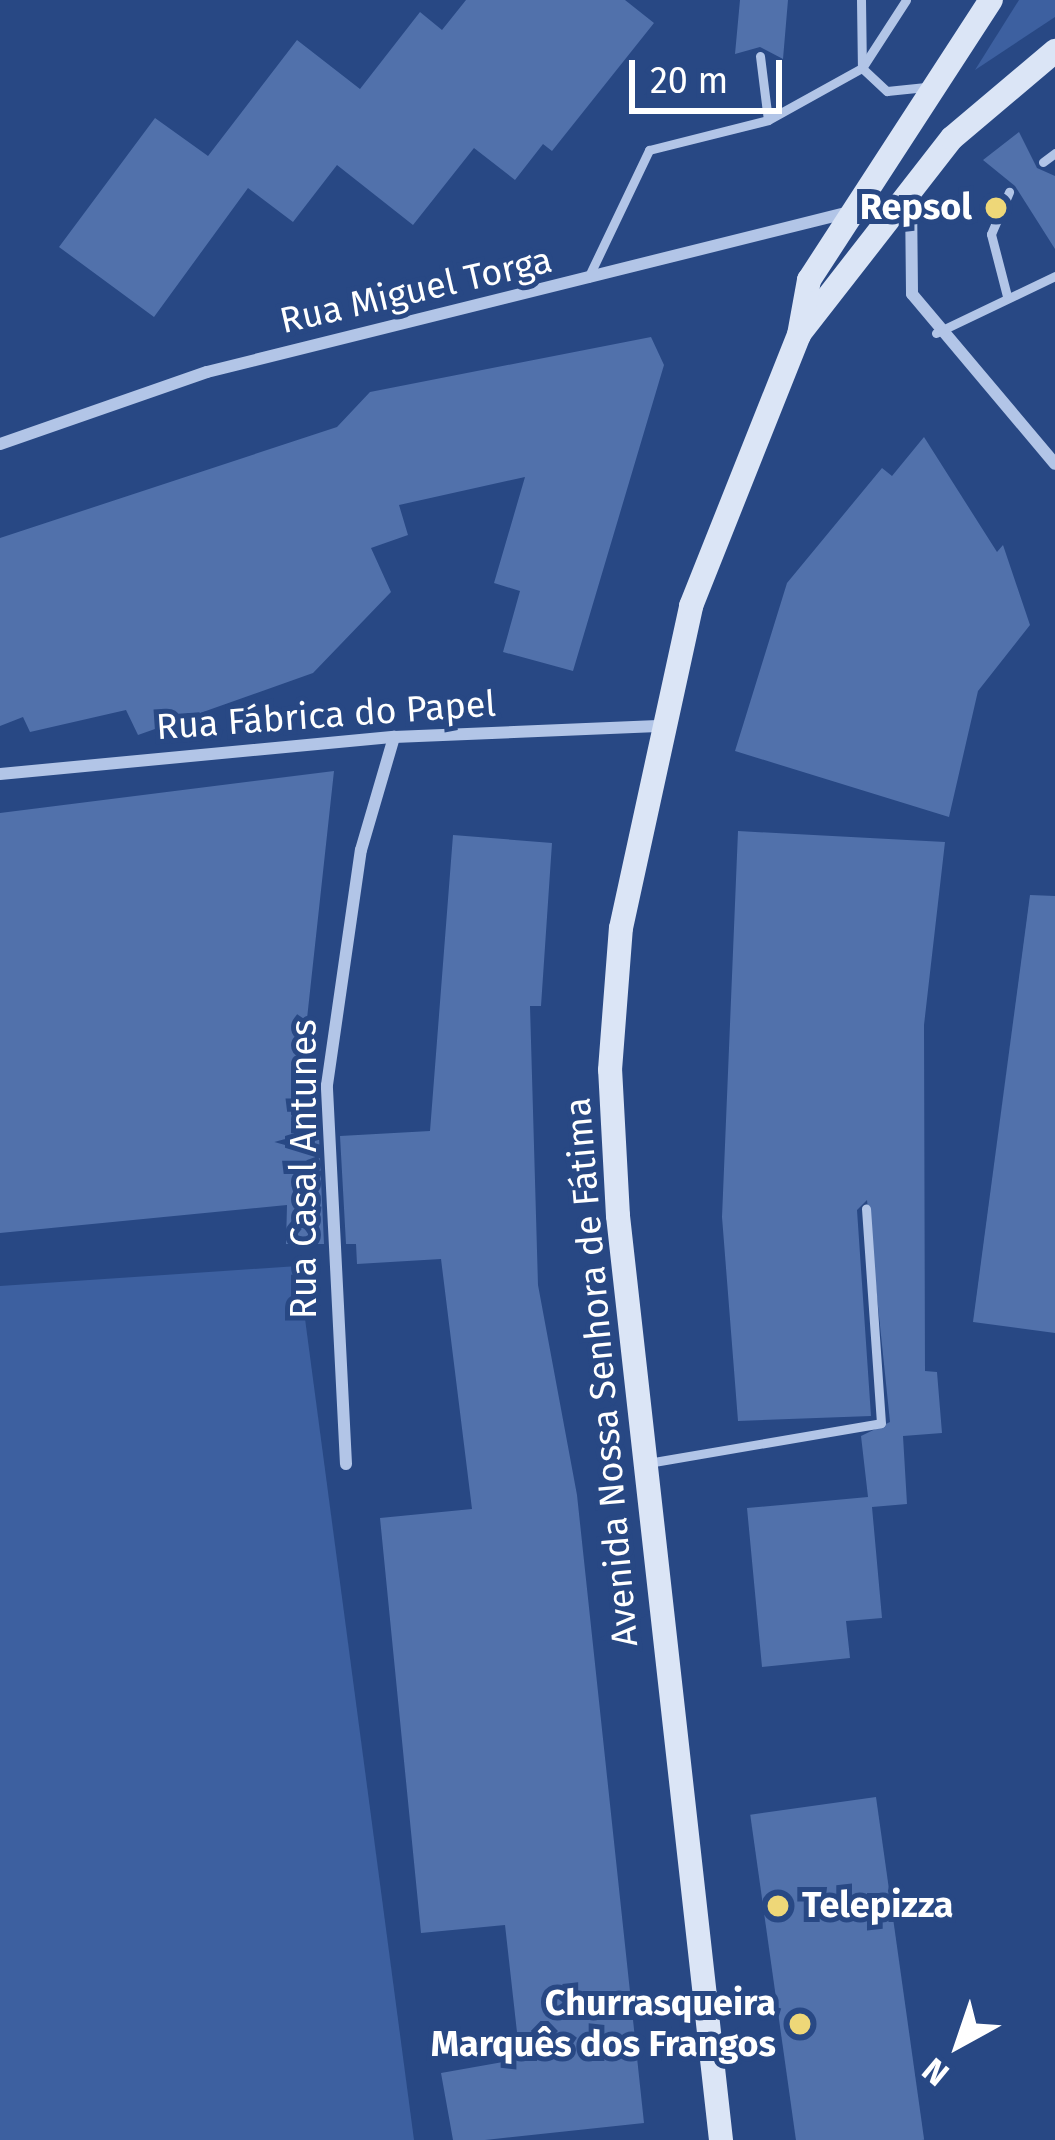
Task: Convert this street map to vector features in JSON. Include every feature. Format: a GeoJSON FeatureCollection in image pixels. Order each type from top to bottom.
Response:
{"type":"FeatureCollection","features":[{"type":"Feature","properties":{"kind":"main road","name":"Avenida Nossa Senhora de Fátima"},"geometry":{"type":"LineString","coordinates":[[721,2140],[642,1464],[610,1070],[621,928],[658,726],[721,516],[799,335],[809,280],[992,0]]}},
{"type":"Feature","properties":{"kind":"main road","name":"Avenida Nossa Senhora de Fátima"},"geometry":{"type":"LineString","coordinates":[[799,335],[912,188],[1001,86],[1055,51]]}},
{"type":"Feature","properties":{"kind":"street"},"geometry":{"type":"LineString","coordinates":[[912,188],[903,261],[936,333],[1055,464]]}},
{"type":"Feature","properties":{"kind":"street","name":"Rua Miguel Torga"},"geometry":{"type":"LineString","coordinates":[[0,444],[207,372],[586,283],[851,212]]}},
{"type":"Feature","properties":{"kind":"street","name":"Rua Fábrica do Papel"},"geometry":{"type":"LineString","coordinates":[[0,774],[394,736],[658,726]]}},
{"type":"Feature","properties":{"kind":"street","name":"Rua Casal Antunes"},"geometry":{"type":"LineString","coordinates":[[346,1464],[327,1084],[361,850],[394,736]]}},
{"type":"Feature","properties":{"kind":"lane"},"geometry":{"type":"LineString","coordinates":[[861,0],[862,68]]}},
{"type":"Feature","properties":{"kind":"lane"},"geometry":{"type":"LineString","coordinates":[[586,283],[649,150],[768,119],[862,68],[905,0]]}},
{"type":"Feature","properties":{"kind":"lane"},"geometry":{"type":"LineString","coordinates":[[760,56],[768,119]]}},
{"type":"Feature","properties":{"kind":"lane"},"geometry":{"type":"LineString","coordinates":[[862,68],[909,97],[941,79]]}},
{"type":"Feature","properties":{"kind":"lane"},"geometry":{"type":"LineString","coordinates":[[1043,162],[1055,154]]}},
{"type":"Feature","properties":{"kind":"lane"},"geometry":{"type":"LineString","coordinates":[[1007,296],[991,234],[1009,192]]}},
{"type":"Feature","properties":{"kind":"lane"},"geometry":{"type":"LineString","coordinates":[[936,333],[1055,276]]}},
{"type":"Feature","properties":{"kind":"lane"},"geometry":{"type":"LineString","coordinates":[[642,1464],[880,1424],[866,1209]]}},
{"type":"Feature","properties":{"kind":"shaded area"},"geometry":{"type":"Polygon","coordinates":[[[1019,0],[1055,0],[1055,17],[975,70],[1019,0]]]}},
{"type":"Feature","properties":{"kind":"shaded area"},"geometry":{"type":"Polygon","coordinates":[[[298,1266],[414,2140],[0,2140],[0,1286],[298,1266]]]}},
{"type":"Feature","properties":{"kind":"building"},"geometry":{"type":"Polygon","coordinates":[[[466,0],[625,0],[654,23],[552,151],[543,144],[515,180],[474,148],[413,225],[337,165],[293,222],[248,188],[154,317],[59,247],[155,118],[208,156],[297,40],[360,89],[420,12],[442,30],[466,0]]]}},
{"type":"Feature","properties":{"kind":"building"},"geometry":{"type":"Polygon","coordinates":[[[740,0],[788,0],[783,59],[760,47],[735,54],[740,0]]]}},
{"type":"Feature","properties":{"kind":"building"},"geometry":{"type":"Polygon","coordinates":[[[1019,132],[1037,168],[1055,176],[1055,249],[1015,186],[983,160],[1019,132]]]}},
{"type":"Feature","properties":{"kind":"building"},"geometry":{"type":"Polygon","coordinates":[[[651,337],[664,365],[573,671],[503,652],[520,591],[494,583],[525,477],[399,505],[408,535],[371,548],[391,592],[313,673],[138,735],[126,710],[30,732],[23,717],[0,726],[0,538],[337,427],[370,392],[651,337]]]}},
{"type":"Feature","properties":{"kind":"building"},"geometry":{"type":"Polygon","coordinates":[[[924,437],[997,552],[1003,545],[1030,625],[978,691],[949,817],[735,751],[787,583],[882,468],[892,476],[924,437]]]}},
{"type":"Feature","properties":{"kind":"building"},"geometry":{"type":"Polygon","coordinates":[[[334,771],[294,1138],[319,1137],[324,1244],[286,1244],[287,1205],[0,1233],[0,813],[334,771]]]}},
{"type":"Feature","properties":{"kind":"building"},"geometry":{"type":"Polygon","coordinates":[[[738,831],[945,842],[924,1025],[925,1371],[937,1372],[942,1433],[903,1436],[907,1504],[872,1507],[882,1618],[846,1621],[850,1658],[762,1667],[747,1508],[868,1497],[861,1436],[890,1422],[867,1200],[857,1210],[871,1416],[738,1421],[722,1217],[738,831]]]}},
{"type":"Feature","properties":{"kind":"building"},"geometry":{"type":"Polygon","coordinates":[[[453,835],[552,843],[541,1006],[530,1006],[538,1285],[577,1495],[644,2123],[485,2140],[453,2140],[441,2073],[520,2059],[505,1925],[421,1933],[380,1518],[472,1509],[441,1259],[357,1264],[356,1244],[346,1244],[340,1136],[430,1131],[453,835]]]}},
{"type":"Feature","properties":{"kind":"building"},"geometry":{"type":"Polygon","coordinates":[[[1030,895],[1055,896],[1055,1333],[973,1322],[1030,895]]]}},
{"type":"Feature","properties":{"kind":"building"},"geometry":{"type":"Polygon","coordinates":[[[876,1797],[924,2140],[796,2140],[750,1815],[876,1797]]]}},
{"type":"Feature","properties":{"kind":"place","name":"Repsol"},"geometry":{"type":"Point","coordinates":[996,208]}},
{"type":"Feature","properties":{"kind":"place","name":"Telepizza"},"geometry":{"type":"Point","coordinates":[778,1906]}},
{"type":"Feature","properties":{"kind":"place","name":"Churrasqueira Marquês dos Frangos"},"geometry":{"type":"Point","coordinates":[800,2024]}}]}
